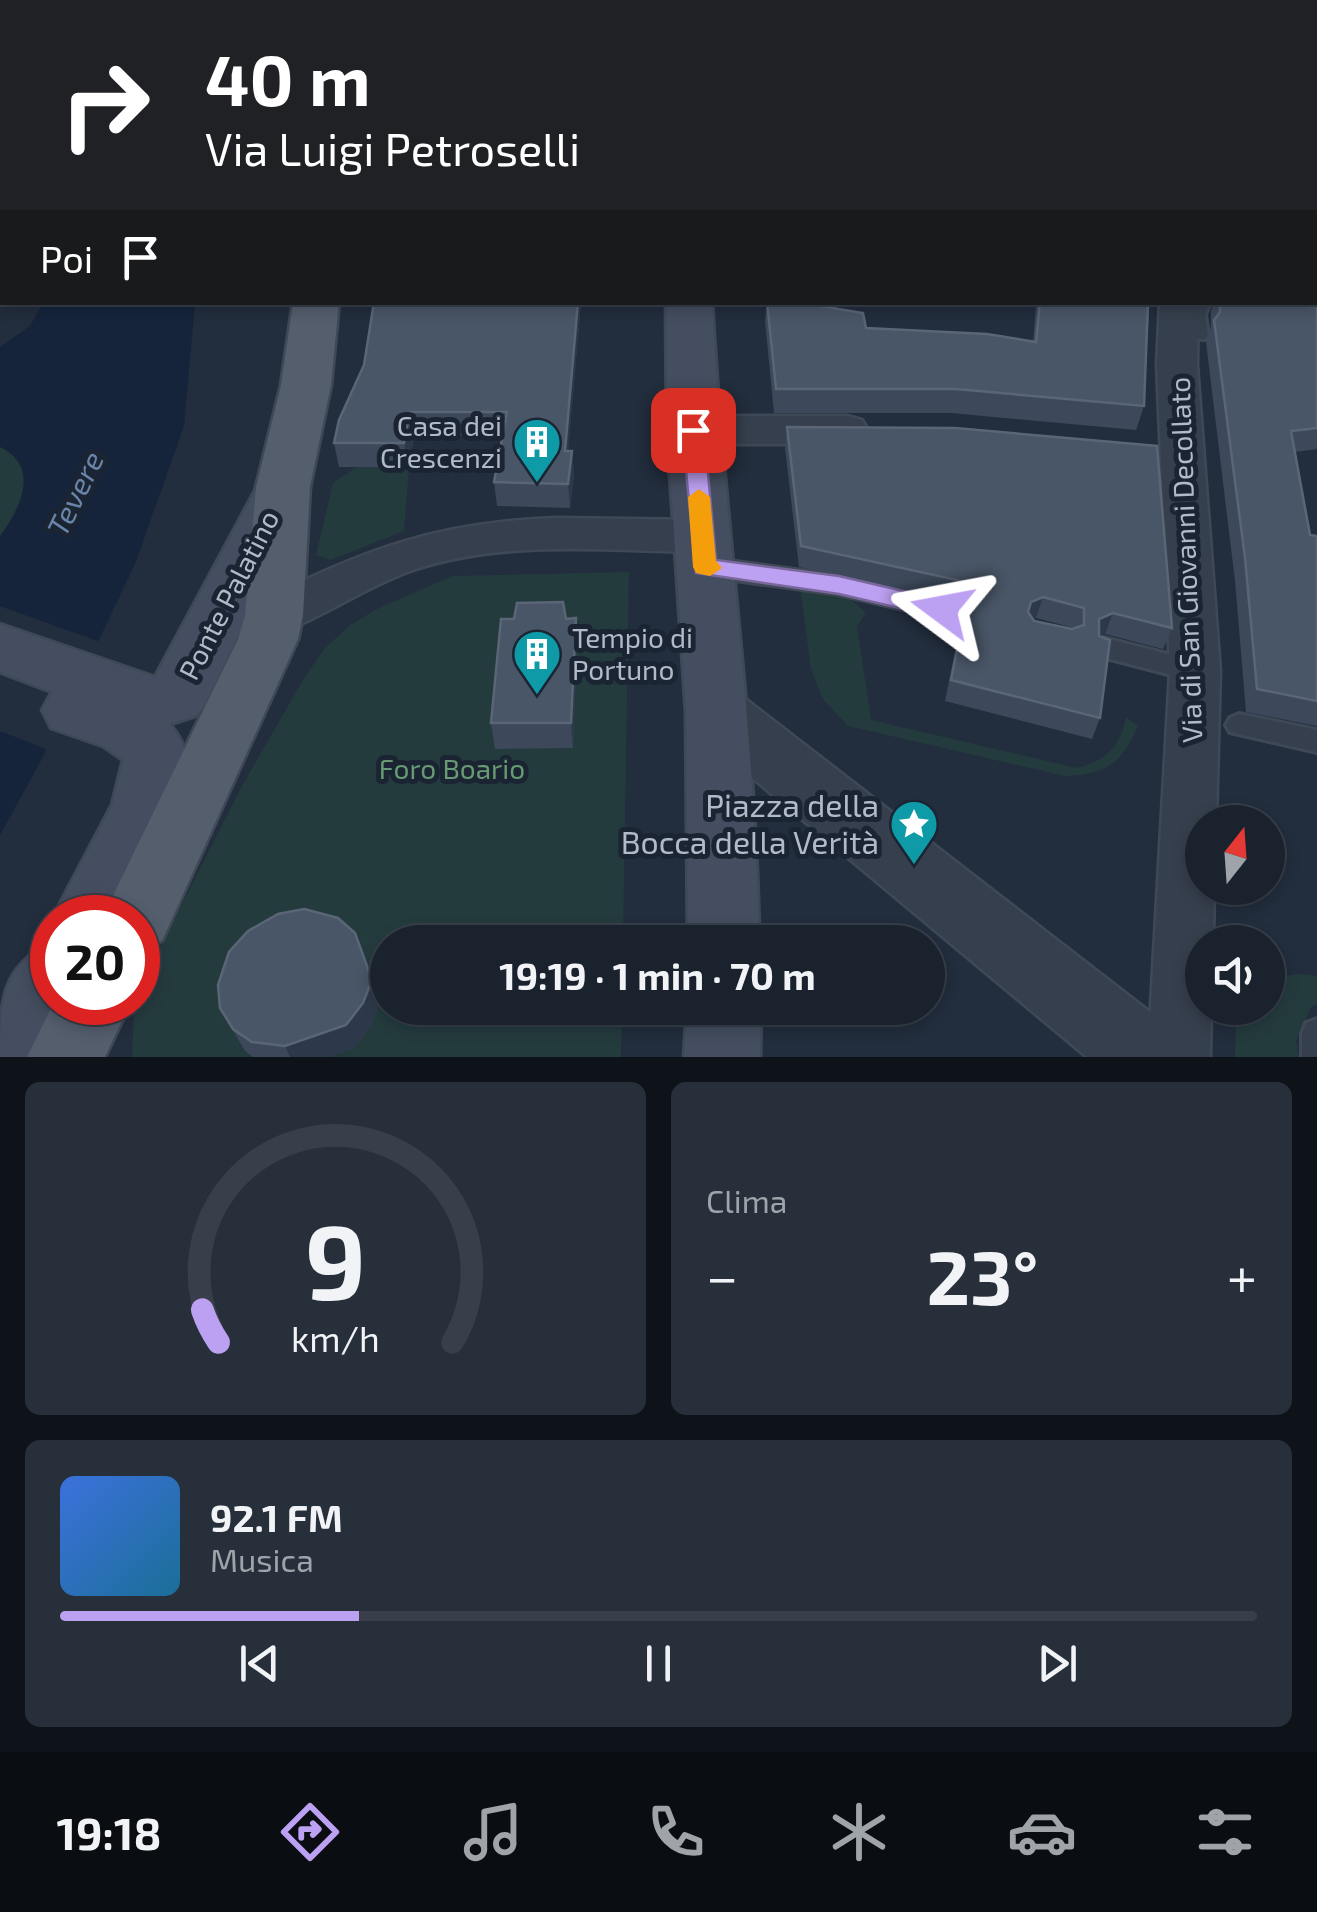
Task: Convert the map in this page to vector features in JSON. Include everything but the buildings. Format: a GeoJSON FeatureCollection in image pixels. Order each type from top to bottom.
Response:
{"type":"FeatureCollection","features":[{"type":"Feature","properties":{"kind":"main road"},"geometry":{"type":"LineString","coordinates":[[147,895],[252,680],[274,616],[283,487],[306,386],[316,305]]}},
{"type":"Feature","properties":{"kind":"main road"},"geometry":{"type":"LineString","coordinates":[[688,305],[693,430],[717,712],[723,925]]}},
{"type":"Feature","properties":{"kind":"main road","name":"Ponte Palatino"},"geometry":{"type":"LineString","coordinates":[[0,682],[128,714],[173,698],[182,690],[283,487]]}},
{"type":"Feature","properties":{"kind":"main road","name":"Ponte Palatino"},"geometry":{"type":"LineString","coordinates":[[0,647],[128,714],[153,750],[157,761],[154,780],[98,895]]}},
{"type":"Feature","properties":{"kind":"main road"},"geometry":{"type":"LineString","coordinates":[[8,1057],[73,1025]]}},
{"type":"Feature","properties":{"kind":"main road"},"geometry":{"type":"LineString","coordinates":[[722,1057],[723,1025]]}},
{"type":"Feature","properties":{"kind":"street","name":"Via di San Giovanni Decollato"},"geometry":{"type":"LineString","coordinates":[[1179,1057],[1195,670],[1166,451],[1189,319]]}},
{"type":"Feature","properties":{"kind":"street"},"geometry":{"type":"LineString","coordinates":[[693,430],[881,430]]}},
{"type":"Feature","properties":{"kind":"street"},"geometry":{"type":"LineString","coordinates":[[274,616],[368,571],[442,546],[547,536],[704,552]]}},
{"type":"Feature","properties":{"kind":"street"},"geometry":{"type":"LineString","coordinates":[[717,712],[1146,1057]]}},
{"type":"Feature","properties":{"kind":"lane"},"geometry":{"type":"LineString","coordinates":[[704,552],[963,614]]}},
{"type":"Feature","properties":{"kind":"lane"},"geometry":{"type":"LineString","coordinates":[[1104,648],[1195,670]]}},
{"type":"Feature","properties":{"kind":"lane"},"geometry":{"type":"LineString","coordinates":[[1239,725],[1317,741]]}},
{"type":"Feature","properties":{"kind":"lane"},"geometry":{"type":"LineString","coordinates":[[1317,1034],[1317,1057]]}},
{"type":"Feature","properties":{"kind":"green space"},"geometry":{"type":"Polygon","coordinates":[[[0,447],[20,465],[23,488],[15,513],[0,536],[0,447]]]}},
{"type":"Feature","properties":{"kind":"green space"},"geometry":{"type":"Polygon","coordinates":[[[357,467],[409,467],[404,531],[331,560],[316,555],[333,483],[357,467]]]}},
{"type":"Feature","properties":{"kind":"green space","name":"Foro Boario"},"geometry":{"type":"Polygon","coordinates":[[[629,572],[623,925],[370,925],[370,1025],[622,1025],[621,1057],[132,1057],[133,1025],[160,1025],[160,947],[242,786],[304,678],[325,648],[349,626],[375,610],[452,576],[629,572]]]}},
{"type":"Feature","properties":{"kind":"green space"},"geometry":{"type":"Polygon","coordinates":[[[800,587],[845,594],[866,613],[857,626],[871,720],[1077,768],[1110,751],[1120,737],[1126,717],[1138,726],[1125,750],[1110,765],[1091,773],[1065,776],[848,726],[822,698],[811,669],[800,587]]]}},
{"type":"Feature","properties":{"kind":"green space"},"geometry":{"type":"Polygon","coordinates":[[[1285,976],[1317,976],[1317,1004],[1311,1007],[1296,1041],[1299,1057],[1235,1057],[1236,1025],[1285,1025],[1285,976]]]}},
{"type":"Feature","properties":{"kind":"water","name":"Tevere"},"geometry":{"type":"Polygon","coordinates":[[[42,305],[195,305],[184,426],[135,564],[44,755],[0,835],[0,536],[20,500],[23,476],[20,465],[0,447],[0,347],[30,326],[42,305]]]}},
{"type":"Feature","properties":{"kind":"pier"},"geometry":{"type":"Polygon","coordinates":[[[0,606],[103,643],[51,751],[0,731],[0,606]]]}},
{"type":"Feature","properties":{"kind":"slow traffic"},"geometry":{"type":"LineString","coordinates":[[699,497],[705,567],[710,568]]}},
{"type":"Feature","properties":{"kind":"place","name":"Casa dei Crescenzi"},"geometry":{"type":"Point","coordinates":[537,484]}},
{"type":"Feature","properties":{"kind":"place","name":"Tempio di Portuno"},"geometry":{"type":"Point","coordinates":[537,696]}},
{"type":"Feature","properties":{"kind":"place","name":"Piazza della Bocca della Verità"},"geometry":{"type":"Point","coordinates":[914,866]}},
{"type":"Feature","properties":{"kind":"route"},"geometry":{"type":"LineString","coordinates":[[693,430],[705,567],[839,585],[942,609]]}}]}
